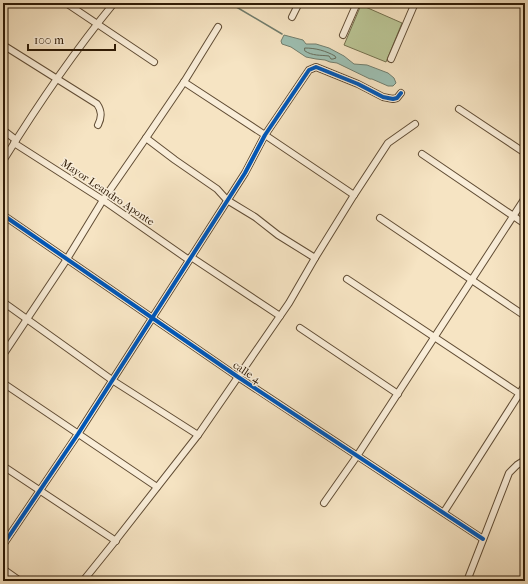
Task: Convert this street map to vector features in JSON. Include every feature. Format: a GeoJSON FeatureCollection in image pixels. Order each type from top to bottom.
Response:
{"type":"FeatureCollection","features":[{"type":"Feature","properties":{"kind":"street"},"geometry":{"type":"LineString","coordinates":[[66,3],[154,62]]}},
{"type":"Feature","properties":{"kind":"street"},"geometry":{"type":"LineString","coordinates":[[3,161],[57,78],[96,24],[114,3]]}},
{"type":"Feature","properties":{"kind":"street"},"geometry":{"type":"LineString","coordinates":[[292,17],[298,3]]}},
{"type":"Feature","properties":{"kind":"street"},"geometry":{"type":"LineString","coordinates":[[343,34],[357,3]]}},
{"type":"Feature","properties":{"kind":"street"},"geometry":{"type":"LineString","coordinates":[[390,58],[415,3]]}},
{"type":"Feature","properties":{"kind":"street"},"geometry":{"type":"LineString","coordinates":[[3,355],[67,259],[103,200],[184,82],[218,27]]}},
{"type":"Feature","properties":{"kind":"street"},"geometry":{"type":"LineString","coordinates":[[3,45],[97,104],[101,110],[98,125]]}},
{"type":"Feature","properties":{"kind":"street"},"geometry":{"type":"LineString","coordinates":[[3,545],[78,434],[244,173],[265,135],[309,70],[316,68],[358,84],[383,97],[393,99],[398,98],[401,93]]}},
{"type":"Feature","properties":{"kind":"street"},"geometry":{"type":"LineString","coordinates":[[184,82],[354,195]]}},
{"type":"Feature","properties":{"kind":"street"},"geometry":{"type":"LineString","coordinates":[[459,109],[525,153]]}},
{"type":"Feature","properties":{"kind":"street"},"geometry":{"type":"LineString","coordinates":[[83,581],[198,435],[280,316],[314,258],[388,143],[414,124]]}},
{"type":"Feature","properties":{"kind":"street","name":"Mayor Leandro Aponte"},"geometry":{"type":"LineString","coordinates":[[3,130],[15,141],[190,259],[280,316]]}},
{"type":"Feature","properties":{"kind":"street"},"geometry":{"type":"LineString","coordinates":[[146,138],[218,189],[227,200],[314,258]]}},
{"type":"Feature","properties":{"kind":"street"},"geometry":{"type":"LineString","coordinates":[[422,154],[525,224]]}},
{"type":"Feature","properties":{"kind":"street"},"geometry":{"type":"LineString","coordinates":[[324,503],[398,394],[525,198]]}},
{"type":"Feature","properties":{"kind":"street","name":"calle 4"},"geometry":{"type":"LineString","coordinates":[[3,215],[238,377],[483,539]]}},
{"type":"Feature","properties":{"kind":"street"},"geometry":{"type":"LineString","coordinates":[[380,218],[525,316]]}},
{"type":"Feature","properties":{"kind":"street"},"geometry":{"type":"LineString","coordinates":[[347,279],[520,394]]}},
{"type":"Feature","properties":{"kind":"street"},"geometry":{"type":"LineString","coordinates":[[3,302],[112,380],[198,435]]}},
{"type":"Feature","properties":{"kind":"street"},"geometry":{"type":"LineString","coordinates":[[300,328],[398,394]]}},
{"type":"Feature","properties":{"kind":"street"},"geometry":{"type":"LineString","coordinates":[[3,383],[157,487]]}},
{"type":"Feature","properties":{"kind":"street"},"geometry":{"type":"LineString","coordinates":[[444,512],[525,385]]}},
{"type":"Feature","properties":{"kind":"street"},"geometry":{"type":"LineString","coordinates":[[467,581],[509,473],[525,460]]}},
{"type":"Feature","properties":{"kind":"street"},"geometry":{"type":"LineString","coordinates":[[3,466],[116,541]]}},
{"type":"Feature","properties":{"kind":"street"},"geometry":{"type":"LineString","coordinates":[[3,569],[20,581]]}},
{"type":"Feature","properties":{"kind":"green space"},"geometry":{"type":"Polygon","coordinates":[[[361,5],[402,23],[386,62],[344,45],[361,5]]]}},
{"type":"Feature","properties":{"kind":"water"},"geometry":{"type":"Polygon","coordinates":[[[284,35],[303,40],[306,44],[316,44],[329,48],[344,56],[354,64],[367,65],[388,73],[394,78],[396,83],[393,86],[388,86],[337,63],[306,57],[291,47],[282,44],[281,41],[284,35]]]}},
{"type":"Feature","properties":{"kind":"waterway"},"geometry":{"type":"LineString","coordinates":[[227,3],[233,5],[282,34]]}},
{"type":"Feature","properties":{"kind":"cycle path"},"geometry":{"type":"LineString","coordinates":[[3,545],[78,434],[245,173],[265,135],[309,70],[316,67],[358,84],[383,97],[393,99],[397,98],[401,93]]}},
{"type":"Feature","properties":{"kind":"cycle path"},"geometry":{"type":"LineString","coordinates":[[3,215],[238,377],[483,539]]}}]}
